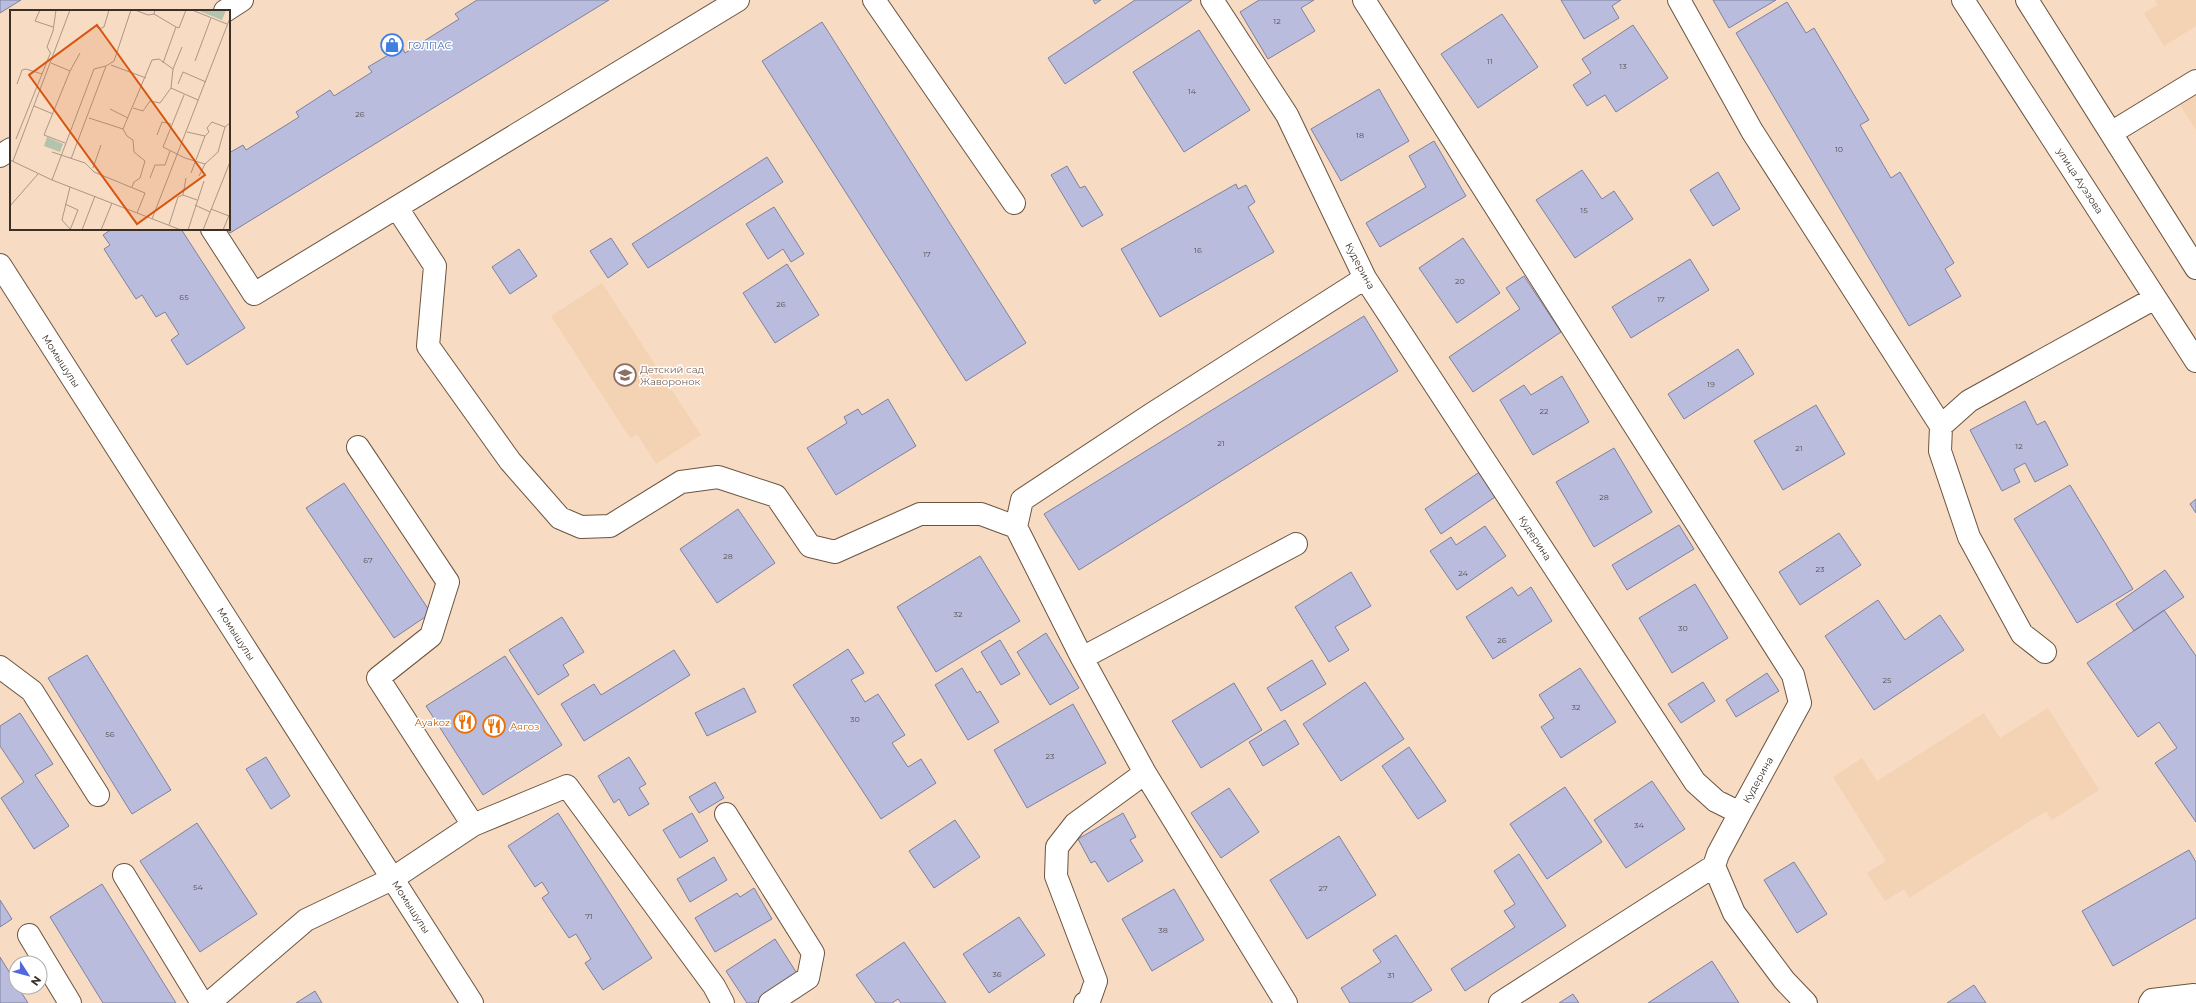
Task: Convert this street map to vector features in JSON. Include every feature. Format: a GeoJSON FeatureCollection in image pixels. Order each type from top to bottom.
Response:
{"type":"FeatureCollection","features":[{"type":"Feature","properties":{"kind":"main road"},"geometry":{"type":"LineString","coordinates":[[227,10],[242,0]]}},
{"type":"Feature","properties":{"kind":"main road"},"geometry":{"type":"LineString","coordinates":[[213,230],[254,294],[738,0]]}},
{"type":"Feature","properties":{"kind":"main road"},"geometry":{"type":"LineString","coordinates":[[874,0],[1014,203]]}},
{"type":"Feature","properties":{"kind":"main road","name":"Кудерина"},"geometry":{"type":"LineString","coordinates":[[1212,0],[1287,115],[1365,278],[1695,782],[1716,801],[1740,813],[1800,703],[1793,675],[1364,0]]}},
{"type":"Feature","properties":{"kind":"main road"},"geometry":{"type":"LineString","coordinates":[[1679,0],[1752,131],[1941,426],[1940,451],[1969,537],[2022,634],[2045,652]]}},
{"type":"Feature","properties":{"kind":"main road","name":"улица Ауэзова"},"geometry":{"type":"LineString","coordinates":[[1963,0],[2196,361]]}},
{"type":"Feature","properties":{"kind":"main road"},"geometry":{"type":"LineString","coordinates":[[2027,0],[2196,268]]}},
{"type":"Feature","properties":{"kind":"main road"},"geometry":{"type":"LineString","coordinates":[[2111,133],[2196,81]]}},
{"type":"Feature","properties":{"kind":"main road"},"geometry":{"type":"LineString","coordinates":[[0,156],[10,150]]}},
{"type":"Feature","properties":{"kind":"main road"},"geometry":{"type":"LineString","coordinates":[[397,208],[435,266],[428,346],[510,461],[560,518],[581,527],[610,526],[681,482],[718,477],[776,496],[810,546],[835,552],[920,514],[981,514],[1016,527]]}},
{"type":"Feature","properties":{"kind":"main road","name":"Момышулы"},"geometry":{"type":"LineString","coordinates":[[0,265],[472,1003]]}},
{"type":"Feature","properties":{"kind":"main road"},"geometry":{"type":"LineString","coordinates":[[1286,1003],[1145,773],[1082,658],[1016,527],[1022,500],[1152,414],[1365,278]]}},
{"type":"Feature","properties":{"kind":"main road"},"geometry":{"type":"LineString","coordinates":[[1941,426],[1969,401],[2155,298]]}},
{"type":"Feature","properties":{"kind":"main road"},"geometry":{"type":"LineString","coordinates":[[358,447],[448,582],[431,636],[378,678],[473,825]]}},
{"type":"Feature","properties":{"kind":"main road"},"geometry":{"type":"LineString","coordinates":[[1082,658],[1296,544]]}},
{"type":"Feature","properties":{"kind":"main road"},"geometry":{"type":"LineString","coordinates":[[0,667],[32,692],[98,795]]}},
{"type":"Feature","properties":{"kind":"main road"},"geometry":{"type":"LineString","coordinates":[[1086,1003],[1089,1001],[1096,981],[1056,876],[1057,847],[1075,824],[1145,773]]}},
{"type":"Feature","properties":{"kind":"main road"},"geometry":{"type":"LineString","coordinates":[[209,1003],[306,920],[392,879],[473,825],[567,786],[714,986],[723,1003]]}},
{"type":"Feature","properties":{"kind":"main road"},"geometry":{"type":"LineString","coordinates":[[1500,1003],[1714,866],[1718,854],[1740,813]]}},
{"type":"Feature","properties":{"kind":"main road"},"geometry":{"type":"LineString","coordinates":[[726,814],[813,953],[808,978],[770,1003]]}},
{"type":"Feature","properties":{"kind":"main road"},"geometry":{"type":"LineString","coordinates":[[1714,866],[1734,912],[1784,980],[1806,1003]]}},
{"type":"Feature","properties":{"kind":"main road"},"geometry":{"type":"LineString","coordinates":[[124,874],[202,1003]]}},
{"type":"Feature","properties":{"kind":"main road"},"geometry":{"type":"LineString","coordinates":[[29,935],[70,1003]]}},
{"type":"Feature","properties":{"kind":"main road"},"geometry":{"type":"LineString","coordinates":[[2150,1003],[2152,1000],[2194,995]]}},
{"type":"Feature","properties":{"kind":"shaded area"},"geometry":{"type":"Polygon","coordinates":[[[2155,0],[2196,0],[2196,26],[2164,46],[2144,13],[2158,5],[2155,0]]]}},
{"type":"Feature","properties":{"kind":"shaded area"},"geometry":{"type":"Polygon","coordinates":[[[2196,90],[2196,130],[2178,102],[2196,90]]]}},
{"type":"Feature","properties":{"kind":"shaded area","name":"Детский сад Жаворонок"},"geometry":{"type":"Polygon","coordinates":[[[602,283],[701,435],[656,464],[637,434],[630,438],[551,316],[602,283]]]}},
{"type":"Feature","properties":{"kind":"shaded area"},"geometry":{"type":"Polygon","coordinates":[[[2048,708],[2099,790],[2052,820],[2046,811],[1909,898],[1904,889],[1885,901],[1867,873],[1886,861],[1833,777],[1862,758],[1877,781],[1984,713],[2000,738],[2048,708]]]}},
{"type":"Feature","properties":{"kind":"building"},"geometry":{"type":"Polygon","coordinates":[[[0,0],[21,0],[0,13],[0,0]]]}},
{"type":"Feature","properties":{"kind":"building"},"geometry":{"type":"Polygon","coordinates":[[[477,0],[609,0],[230,233],[228,230],[230,230],[230,152],[243,145],[246,150],[299,117],[296,112],[330,90],[334,96],[372,72],[368,67],[402,47],[405,53],[459,19],[455,14],[477,0]]]}},
{"type":"Feature","properties":{"kind":"building"},"geometry":{"type":"Polygon","coordinates":[[[1093,0],[1101,0],[1095,4],[1093,0]]]}},
{"type":"Feature","properties":{"kind":"building"},"geometry":{"type":"Polygon","coordinates":[[[1135,0],[1192,0],[1065,84],[1048,58],[1135,0]]]}},
{"type":"Feature","properties":{"kind":"building"},"geometry":{"type":"Polygon","coordinates":[[[1259,0],[1314,0],[1301,8],[1315,31],[1268,59],[1240,12],[1259,0]]]}},
{"type":"Feature","properties":{"kind":"building"},"geometry":{"type":"Polygon","coordinates":[[[1561,0],[1621,0],[1612,6],[1619,18],[1584,39],[1561,0]]]}},
{"type":"Feature","properties":{"kind":"building"},"geometry":{"type":"Polygon","coordinates":[[[1713,0],[1776,0],[1729,28],[1713,0]]]}},
{"type":"Feature","properties":{"kind":"building"},"geometry":{"type":"Polygon","coordinates":[[[1787,2],[1806,33],[1814,28],[1869,120],[1860,125],[1891,178],[1900,172],[1954,263],[1945,269],[1961,296],[1909,326],[1736,33],[1787,2]]]}},
{"type":"Feature","properties":{"kind":"building"},"geometry":{"type":"Polygon","coordinates":[[[1502,14],[1538,67],[1478,108],[1441,54],[1502,14]]]}},
{"type":"Feature","properties":{"kind":"building"},"geometry":{"type":"Polygon","coordinates":[[[822,22],[1026,343],[966,381],[762,61],[822,22]]]}},
{"type":"Feature","properties":{"kind":"building"},"geometry":{"type":"Polygon","coordinates":[[[1633,25],[1668,78],[1616,112],[1605,95],[1587,106],[1573,85],[1591,73],[1582,59],[1633,25]]]}},
{"type":"Feature","properties":{"kind":"building"},"geometry":{"type":"Polygon","coordinates":[[[1199,30],[1250,110],[1184,152],[1133,72],[1199,30]]]}},
{"type":"Feature","properties":{"kind":"building"},"geometry":{"type":"Polygon","coordinates":[[[1379,89],[1409,141],[1341,181],[1311,129],[1379,89]]]}},
{"type":"Feature","properties":{"kind":"building"},"geometry":{"type":"Polygon","coordinates":[[[1434,141],[1466,196],[1380,247],[1366,223],[1426,187],[1409,156],[1434,141]]]}},
{"type":"Feature","properties":{"kind":"building"},"geometry":{"type":"Polygon","coordinates":[[[767,157],[783,182],[648,268],[632,244],[767,157]]]}},
{"type":"Feature","properties":{"kind":"building"},"geometry":{"type":"Polygon","coordinates":[[[1067,166],[1080,188],[1085,186],[1103,215],[1082,227],[1051,175],[1067,166]]]}},
{"type":"Feature","properties":{"kind":"building"},"geometry":{"type":"Polygon","coordinates":[[[1582,170],[1602,199],[1614,191],[1633,219],[1575,258],[1536,200],[1582,170]]]}},
{"type":"Feature","properties":{"kind":"building"},"geometry":{"type":"Polygon","coordinates":[[[1718,172],[1740,209],[1713,226],[1690,190],[1718,172]]]}},
{"type":"Feature","properties":{"kind":"building"},"geometry":{"type":"Polygon","coordinates":[[[1236,184],[1238,189],[1246,185],[1255,202],[1248,207],[1274,252],[1160,317],[1121,249],[1236,184]]]}},
{"type":"Feature","properties":{"kind":"building"},"geometry":{"type":"Polygon","coordinates":[[[774,207],[804,254],[791,262],[783,249],[768,259],[746,224],[774,207]]]}},
{"type":"Feature","properties":{"kind":"building"},"geometry":{"type":"Polygon","coordinates":[[[110,230],[182,230],[245,328],[187,365],[171,340],[179,334],[165,312],[156,317],[142,295],[136,299],[104,249],[110,245],[103,235],[110,230]]]}},
{"type":"Feature","properties":{"kind":"building"},"geometry":{"type":"Polygon","coordinates":[[[611,238],[628,264],[608,278],[590,251],[611,238]]]}},
{"type":"Feature","properties":{"kind":"building"},"geometry":{"type":"Polygon","coordinates":[[[1463,238],[1500,293],[1457,323],[1419,268],[1463,238]]]}},
{"type":"Feature","properties":{"kind":"building"},"geometry":{"type":"Polygon","coordinates":[[[519,249],[537,276],[510,294],[492,267],[519,249]]]}},
{"type":"Feature","properties":{"kind":"building"},"geometry":{"type":"Polygon","coordinates":[[[1690,259],[1709,290],[1631,338],[1612,307],[1690,259]]]}},
{"type":"Feature","properties":{"kind":"building"},"geometry":{"type":"Polygon","coordinates":[[[787,264],[819,315],[775,343],[743,293],[787,264]]]}},
{"type":"Feature","properties":{"kind":"building"},"geometry":{"type":"Polygon","coordinates":[[[1524,276],[1561,332],[1473,392],[1449,357],[1520,309],[1506,288],[1524,276]]]}},
{"type":"Feature","properties":{"kind":"building"},"geometry":{"type":"Polygon","coordinates":[[[1364,316],[1398,371],[1079,570],[1044,514],[1364,316]]]}},
{"type":"Feature","properties":{"kind":"building"},"geometry":{"type":"Polygon","coordinates":[[[1738,349],[1754,374],[1684,419],[1668,394],[1738,349]]]}},
{"type":"Feature","properties":{"kind":"building"},"geometry":{"type":"Polygon","coordinates":[[[1562,376],[1589,422],[1533,455],[1500,400],[1524,385],[1531,395],[1562,376]]]}},
{"type":"Feature","properties":{"kind":"building"},"geometry":{"type":"Polygon","coordinates":[[[888,399],[916,446],[836,495],[807,448],[847,423],[844,417],[858,409],[862,415],[888,399]]]}},
{"type":"Feature","properties":{"kind":"building"},"geometry":{"type":"Polygon","coordinates":[[[2025,401],[2037,425],[2045,421],[2068,465],[2035,482],[2025,463],[2014,469],[2020,482],[2002,491],[1970,430],[2025,401]]]}},
{"type":"Feature","properties":{"kind":"building"},"geometry":{"type":"Polygon","coordinates":[[[1816,405],[1845,454],[1783,490],[1754,441],[1816,405]]]}},
{"type":"Feature","properties":{"kind":"building"},"geometry":{"type":"Polygon","coordinates":[[[1614,448],[1652,512],[1594,547],[1556,482],[1614,448]]]}},
{"type":"Feature","properties":{"kind":"building"},"geometry":{"type":"Polygon","coordinates":[[[1481,471],[1498,495],[1441,534],[1425,509],[1481,471]]]}},
{"type":"Feature","properties":{"kind":"building"},"geometry":{"type":"Polygon","coordinates":[[[344,483],[431,613],[394,638],[306,508],[344,483]]]}},
{"type":"Feature","properties":{"kind":"building"},"geometry":{"type":"Polygon","coordinates":[[[2070,485],[2133,589],[2077,623],[2014,519],[2070,485]]]}},
{"type":"Feature","properties":{"kind":"building"},"geometry":{"type":"Polygon","coordinates":[[[2196,499],[2196,513],[2190,504],[2196,499]]]}},
{"type":"Feature","properties":{"kind":"building"},"geometry":{"type":"Polygon","coordinates":[[[738,509],[775,563],[717,603],[680,549],[738,509]]]}},
{"type":"Feature","properties":{"kind":"building"},"geometry":{"type":"Polygon","coordinates":[[[1679,525],[1694,549],[1627,590],[1612,565],[1679,525]]]}},
{"type":"Feature","properties":{"kind":"building"},"geometry":{"type":"Polygon","coordinates":[[[1485,526],[1506,556],[1457,590],[1430,551],[1451,537],[1456,545],[1485,526]]]}},
{"type":"Feature","properties":{"kind":"building"},"geometry":{"type":"Polygon","coordinates":[[[1839,533],[1861,565],[1800,605],[1779,572],[1839,533]]]}},
{"type":"Feature","properties":{"kind":"building"},"geometry":{"type":"Polygon","coordinates":[[[980,556],[1020,621],[936,672],[897,607],[980,556]]]}},
{"type":"Feature","properties":{"kind":"building"},"geometry":{"type":"Polygon","coordinates":[[[2165,570],[2184,597],[2134,631],[2116,604],[2165,570]]]}},
{"type":"Feature","properties":{"kind":"building"},"geometry":{"type":"Polygon","coordinates":[[[1351,572],[1371,606],[1335,627],[1349,650],[1329,662],[1295,607],[1351,572]]]}},
{"type":"Feature","properties":{"kind":"building"},"geometry":{"type":"Polygon","coordinates":[[[1695,584],[1728,638],[1672,673],[1639,618],[1695,584]]]}},
{"type":"Feature","properties":{"kind":"building"},"geometry":{"type":"Polygon","coordinates":[[[1512,587],[1518,596],[1531,587],[1552,621],[1493,659],[1466,617],[1512,587]]]}},
{"type":"Feature","properties":{"kind":"building"},"geometry":{"type":"Polygon","coordinates":[[[1878,600],[1905,640],[1940,615],[1964,650],[1874,710],[1825,636],[1878,600]]]}},
{"type":"Feature","properties":{"kind":"building"},"geometry":{"type":"Polygon","coordinates":[[[2164,610],[2196,656],[2196,822],[2155,763],[2177,748],[2159,722],[2138,737],[2087,663],[2164,610]]]}},
{"type":"Feature","properties":{"kind":"building"},"geometry":{"type":"Polygon","coordinates":[[[562,617],[584,652],[563,665],[569,675],[538,695],[509,650],[562,617]]]}},
{"type":"Feature","properties":{"kind":"building"},"geometry":{"type":"Polygon","coordinates":[[[1046,633],[1079,688],[1050,705],[1017,652],[1046,633]]]}},
{"type":"Feature","properties":{"kind":"building"},"geometry":{"type":"Polygon","coordinates":[[[1000,640],[1020,674],[1001,685],[981,652],[1000,640]]]}},
{"type":"Feature","properties":{"kind":"building"},"geometry":{"type":"Polygon","coordinates":[[[848,649],[864,673],[851,680],[865,702],[878,694],[905,735],[892,743],[908,767],[921,759],[936,783],[881,819],[793,685],[848,649]]]}},
{"type":"Feature","properties":{"kind":"building"},"geometry":{"type":"Polygon","coordinates":[[[674,650],[690,675],[584,741],[561,704],[594,684],[601,695],[674,650]]]}},
{"type":"Feature","properties":{"kind":"building"},"geometry":{"type":"Polygon","coordinates":[[[87,655],[171,790],[132,814],[48,678],[87,655]]]}},
{"type":"Feature","properties":{"kind":"building","name":"Аягоз"},"geometry":{"type":"Polygon","coordinates":[[[505,656],[562,745],[483,795],[426,706],[505,656]]]}},
{"type":"Feature","properties":{"kind":"building"},"geometry":{"type":"Polygon","coordinates":[[[1312,660],[1326,684],[1281,711],[1267,688],[1312,660]]]}},
{"type":"Feature","properties":{"kind":"building"},"geometry":{"type":"Polygon","coordinates":[[[962,668],[977,693],[980,691],[999,722],[968,740],[935,685],[962,668]]]}},
{"type":"Feature","properties":{"kind":"building"},"geometry":{"type":"Polygon","coordinates":[[[1580,668],[1616,722],[1561,758],[1541,727],[1554,718],[1539,695],[1580,668]]]}},
{"type":"Feature","properties":{"kind":"building"},"geometry":{"type":"Polygon","coordinates":[[[1767,673],[1779,691],[1736,717],[1726,700],[1767,673]]]}},
{"type":"Feature","properties":{"kind":"building"},"geometry":{"type":"Polygon","coordinates":[[[1365,682],[1404,739],[1341,781],[1303,724],[1365,682]]]}},
{"type":"Feature","properties":{"kind":"building"},"geometry":{"type":"Polygon","coordinates":[[[1703,682],[1715,701],[1681,723],[1668,704],[1703,682]]]}},
{"type":"Feature","properties":{"kind":"building"},"geometry":{"type":"Polygon","coordinates":[[[1234,683],[1262,730],[1201,768],[1172,721],[1234,683]]]}},
{"type":"Feature","properties":{"kind":"building"},"geometry":{"type":"Polygon","coordinates":[[[744,688],[756,712],[707,736],[695,713],[744,688]]]}},
{"type":"Feature","properties":{"kind":"building"},"geometry":{"type":"Polygon","coordinates":[[[1073,704],[1106,763],[1027,808],[994,750],[1073,704]]]}},
{"type":"Feature","properties":{"kind":"building"},"geometry":{"type":"Polygon","coordinates":[[[20,713],[53,764],[35,775],[69,826],[34,849],[1,798],[24,782],[0,746],[0,726],[20,713]]]}},
{"type":"Feature","properties":{"kind":"building"},"geometry":{"type":"Polygon","coordinates":[[[1285,720],[1299,744],[1263,766],[1249,742],[1285,720]]]}},
{"type":"Feature","properties":{"kind":"building"},"geometry":{"type":"Polygon","coordinates":[[[1409,747],[1446,801],[1418,819],[1382,766],[1409,747]]]}},
{"type":"Feature","properties":{"kind":"building"},"geometry":{"type":"Polygon","coordinates":[[[266,757],[290,796],[271,809],[246,769],[266,757]]]}},
{"type":"Feature","properties":{"kind":"building"},"geometry":{"type":"Polygon","coordinates":[[[629,757],[646,784],[639,788],[649,804],[629,816],[619,799],[614,803],[598,776],[629,757]]]}},
{"type":"Feature","properties":{"kind":"building"},"geometry":{"type":"Polygon","coordinates":[[[1652,781],[1685,829],[1626,868],[1594,820],[1652,781]]]}},
{"type":"Feature","properties":{"kind":"building"},"geometry":{"type":"Polygon","coordinates":[[[715,782],[724,798],[699,813],[689,797],[715,782]]]}},
{"type":"Feature","properties":{"kind":"building"},"geometry":{"type":"Polygon","coordinates":[[[1565,787],[1602,842],[1547,879],[1510,824],[1565,787]]]}},
{"type":"Feature","properties":{"kind":"building"},"geometry":{"type":"Polygon","coordinates":[[[1229,788],[1259,832],[1221,858],[1191,813],[1229,788]]]}},
{"type":"Feature","properties":{"kind":"building"},"geometry":{"type":"Polygon","coordinates":[[[558,813],[652,958],[603,990],[585,963],[591,959],[576,934],[569,938],[542,898],[549,893],[542,882],[535,887],[508,846],[558,813]]]}},
{"type":"Feature","properties":{"kind":"building"},"geometry":{"type":"Polygon","coordinates":[[[692,813],[708,841],[680,858],[663,830],[692,813]]]}},
{"type":"Feature","properties":{"kind":"building"},"geometry":{"type":"Polygon","coordinates":[[[1123,813],[1136,837],[1130,840],[1143,861],[1108,882],[1095,861],[1091,863],[1078,839],[1123,813]]]}},
{"type":"Feature","properties":{"kind":"building"},"geometry":{"type":"Polygon","coordinates":[[[955,820],[980,857],[934,888],[909,851],[955,820]]]}},
{"type":"Feature","properties":{"kind":"building"},"geometry":{"type":"Polygon","coordinates":[[[197,823],[257,914],[200,952],[140,861],[197,823]]]}},
{"type":"Feature","properties":{"kind":"building"},"geometry":{"type":"Polygon","coordinates":[[[1339,836],[1376,895],[1307,939],[1270,880],[1339,836]]]}},
{"type":"Feature","properties":{"kind":"building"},"geometry":{"type":"Polygon","coordinates":[[[2189,850],[2196,862],[2196,918],[2113,966],[2082,911],[2189,850]]]}},
{"type":"Feature","properties":{"kind":"building"},"geometry":{"type":"Polygon","coordinates":[[[1519,854],[1566,926],[1465,991],[1451,969],[1515,927],[1504,911],[1515,904],[1494,871],[1519,854]]]}},
{"type":"Feature","properties":{"kind":"building"},"geometry":{"type":"Polygon","coordinates":[[[714,857],[727,880],[690,902],[677,879],[714,857]]]}},
{"type":"Feature","properties":{"kind":"building"},"geometry":{"type":"Polygon","coordinates":[[[1794,862],[1827,914],[1797,933],[1764,880],[1794,862]]]}},
{"type":"Feature","properties":{"kind":"building"},"geometry":{"type":"Polygon","coordinates":[[[102,884],[176,1003],[103,1003],[50,917],[102,884]]]}},
{"type":"Feature","properties":{"kind":"building"},"geometry":{"type":"Polygon","coordinates":[[[754,888],[772,919],[715,952],[695,918],[737,893],[740,897],[754,888]]]}},
{"type":"Feature","properties":{"kind":"building"},"geometry":{"type":"Polygon","coordinates":[[[1174,889],[1204,940],[1152,971],[1122,919],[1174,889]]]}},
{"type":"Feature","properties":{"kind":"building"},"geometry":{"type":"Polygon","coordinates":[[[0,900],[12,919],[0,927],[0,900]]]}},
{"type":"Feature","properties":{"kind":"building"},"geometry":{"type":"Polygon","coordinates":[[[1019,917],[1045,955],[989,993],[963,954],[1019,917]]]}},
{"type":"Feature","properties":{"kind":"building"},"geometry":{"type":"Polygon","coordinates":[[[1396,935],[1432,990],[1411,1003],[1350,1003],[1341,988],[1381,962],[1373,950],[1396,935]]]}},
{"type":"Feature","properties":{"kind":"building"},"geometry":{"type":"Polygon","coordinates":[[[775,939],[798,975],[755,1003],[747,1003],[726,971],[775,939]]]}},
{"type":"Feature","properties":{"kind":"building"},"geometry":{"type":"Polygon","coordinates":[[[904,942],[946,1003],[901,1003],[898,999],[892,1003],[876,1003],[856,975],[904,942]]]}},
{"type":"Feature","properties":{"kind":"building"},"geometry":{"type":"Polygon","coordinates":[[[0,957],[8,970],[8,995],[23,995],[28,1003],[0,1003],[0,957]]]}},
{"type":"Feature","properties":{"kind":"building"},"geometry":{"type":"Polygon","coordinates":[[[1712,961],[1739,1003],[1648,1003],[1712,961]]]}},
{"type":"Feature","properties":{"kind":"building"},"geometry":{"type":"Polygon","coordinates":[[[1974,985],[1986,1003],[1947,1003],[1974,985]]]}},
{"type":"Feature","properties":{"kind":"building"},"geometry":{"type":"Polygon","coordinates":[[[315,991],[322,1003],[296,1003],[315,991]]]}},
{"type":"Feature","properties":{"kind":"building"},"geometry":{"type":"Polygon","coordinates":[[[1573,994],[1579,1003],[1559,1003],[1573,994]]]}},
{"type":"Feature","properties":{"kind":"place","name":"ГОЛПАС"},"geometry":{"type":"Point","coordinates":[392,45]}},
{"type":"Feature","properties":{"kind":"place","name":"Детский сад Жаворонок"},"geometry":{"type":"Point","coordinates":[625,375]}},
{"type":"Feature","properties":{"kind":"place","name":"Ayakoz"},"geometry":{"type":"Point","coordinates":[465,722]}},
{"type":"Feature","properties":{"kind":"place","name":"Аягоз"},"geometry":{"type":"Point","coordinates":[494,726]}}]}
